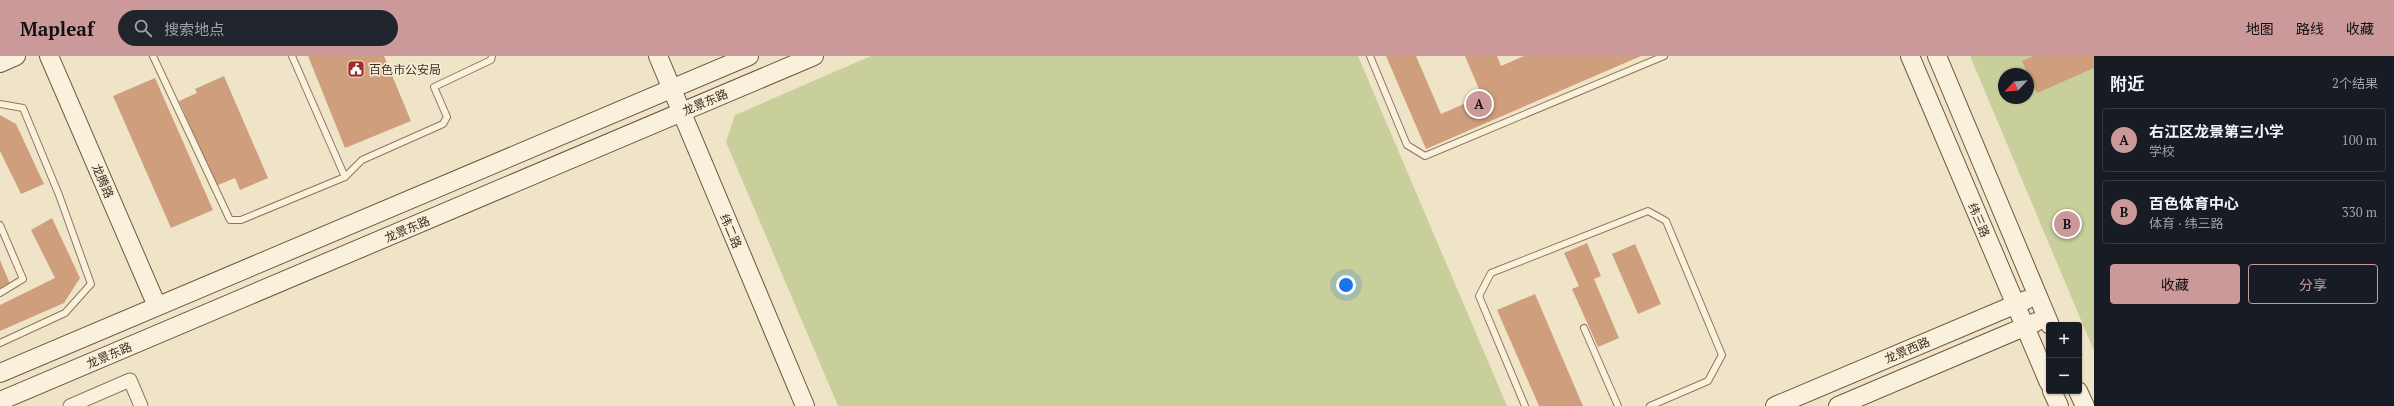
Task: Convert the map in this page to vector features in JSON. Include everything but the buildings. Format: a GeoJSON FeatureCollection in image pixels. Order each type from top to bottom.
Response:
{"type":"FeatureCollection","features":[{"type":"Feature","properties":{"kind":"main road"},"geometry":{"type":"LineString","coordinates":[[0,63],[16,56]]}},
{"type":"Feature","properties":{"kind":"main road","name":"龙腾路"},"geometry":{"type":"LineString","coordinates":[[49,56],[157,306]]}},
{"type":"Feature","properties":{"kind":"main road","name":"纬二路"},"geometry":{"type":"LineString","coordinates":[[658,56],[804,406]]}},
{"type":"Feature","properties":{"kind":"main road"},"geometry":{"type":"LineString","coordinates":[[0,373],[748,56]]}},
{"type":"Feature","properties":{"kind":"main road","name":"龙景东路"},"geometry":{"type":"LineString","coordinates":[[0,401],[814,56]]}},
{"type":"Feature","properties":{"kind":"main road","name":"纬三路"},"geometry":{"type":"LineString","coordinates":[[1910,56],[2046,376]]}},
{"type":"Feature","properties":{"kind":"main road","name":"纬三路"},"geometry":{"type":"LineString","coordinates":[[1937,56],[2049,321]]}},
{"type":"Feature","properties":{"kind":"main road","name":"龙景西路"},"geometry":{"type":"LineString","coordinates":[[1776,406],[2038,295]]}},
{"type":"Feature","properties":{"kind":"main road","name":"龙景西路"},"geometry":{"type":"LineString","coordinates":[[1838,406],[2025,327],[2049,321]]}},
{"type":"Feature","properties":{"kind":"main road"},"geometry":{"type":"LineString","coordinates":[[2053,394],[2059,406]]}},
{"type":"Feature","properties":{"kind":"main road"},"geometry":{"type":"LineString","coordinates":[[2079,394],[2084,406]]}},
{"type":"Feature","properties":{"kind":"street"},"geometry":{"type":"LineString","coordinates":[[70,406],[130,380],[141,406]]}},
{"type":"Feature","properties":{"kind":"lane"},"geometry":{"type":"LineString","coordinates":[[153,56],[230,220],[241,220],[345,177],[362,160],[443,124],[447,117],[434,87],[491,60],[492,56]]}},
{"type":"Feature","properties":{"kind":"lane"},"geometry":{"type":"LineString","coordinates":[[292,56],[345,177]]}},
{"type":"Feature","properties":{"kind":"lane"},"geometry":{"type":"LineString","coordinates":[[1370,56],[1407,145],[1425,156],[1664,56]]}},
{"type":"Feature","properties":{"kind":"lane"},"geometry":{"type":"LineString","coordinates":[[0,104],[23,108],[59,195],[91,284],[65,313],[0,343]]}},
{"type":"Feature","properties":{"kind":"lane"},"geometry":{"type":"LineString","coordinates":[[1525,406],[1479,296],[1490,273],[1648,211],[1666,222],[1722,355],[1708,381],[1650,406]]}},
{"type":"Feature","properties":{"kind":"lane"},"geometry":{"type":"LineString","coordinates":[[0,225],[23,279],[0,292]]}},
{"type":"Feature","properties":{"kind":"lane"},"geometry":{"type":"LineString","coordinates":[[1584,328],[1618,406]]}},
{"type":"Feature","properties":{"kind":"green space"},"geometry":{"type":"Polygon","coordinates":[[[871,56],[1358,56],[1507,406],[838,406],[726,142],[735,115],[871,56]]]}},
{"type":"Feature","properties":{"kind":"green space"},"geometry":{"type":"Polygon","coordinates":[[[1970,56],[2094,56],[2094,351],[1970,56]]]}},
{"type":"Feature","properties":{"kind":"place","name":"百色市公安局"},"geometry":{"type":"Point","coordinates":[356,69]}},
{"type":"Feature","properties":{"kind":"place","name":"右江区龙景第三小学"},"geometry":{"type":"Point","coordinates":[1479,104]}},
{"type":"Feature","properties":{"kind":"place","name":"百色体育中心"},"geometry":{"type":"Point","coordinates":[2067,224]}}]}
